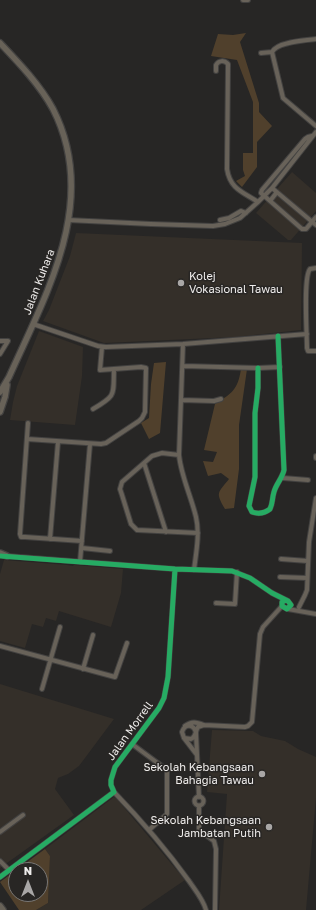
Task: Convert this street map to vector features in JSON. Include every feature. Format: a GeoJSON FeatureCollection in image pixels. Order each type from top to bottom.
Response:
{"type":"FeatureCollection","features":[{"type":"Feature","properties":{"kind":"main road","name":"Jalan Kuhara"},"geometry":{"type":"LineString","coordinates":[[0,43],[38,87],[52,108],[61,126],[67,147],[71,172],[68,220],[57,267],[9,377],[2,396],[0,412]]}},
{"type":"Feature","properties":{"kind":"main road"},"geometry":{"type":"LineString","coordinates":[[0,555],[7,556]]}},
{"type":"Feature","properties":{"kind":"street"},"geometry":{"type":"LineString","coordinates":[[243,0],[248,0]]}},
{"type":"Feature","properties":{"kind":"street"},"geometry":{"type":"LineString","coordinates":[[261,53],[272,52],[277,46],[316,39]]}},
{"type":"Feature","properties":{"kind":"street"},"geometry":{"type":"LineString","coordinates":[[272,52],[283,98],[316,126]]}},
{"type":"Feature","properties":{"kind":"street"},"geometry":{"type":"LineString","coordinates":[[216,71],[216,65],[220,62],[226,62],[228,64],[227,169],[230,179],[234,187],[258,202]]}},
{"type":"Feature","properties":{"kind":"street"},"geometry":{"type":"LineString","coordinates":[[68,220],[213,226],[231,222],[240,218],[272,188],[316,132]]}},
{"type":"Feature","properties":{"kind":"street"},"geometry":{"type":"LineString","coordinates":[[312,136],[308,137],[261,193],[302,230],[314,223],[316,217]]}},
{"type":"Feature","properties":{"kind":"street"},"geometry":{"type":"LineString","coordinates":[[272,188],[314,223]]}},
{"type":"Feature","properties":{"kind":"street"},"geometry":{"type":"LineString","coordinates":[[270,201],[277,192]]}},
{"type":"Feature","properties":{"kind":"street"},"geometry":{"type":"LineString","coordinates":[[220,220],[229,218],[241,211],[246,213]]}},
{"type":"Feature","properties":{"kind":"street"},"geometry":{"type":"LineString","coordinates":[[316,268],[310,269],[307,275],[308,351],[316,351]]}},
{"type":"Feature","properties":{"kind":"street"},"geometry":{"type":"LineString","coordinates":[[33,324],[102,347],[183,344],[307,334]]}},
{"type":"Feature","properties":{"kind":"street"},"geometry":{"type":"LineString","coordinates":[[258,368],[258,388],[255,413],[255,477],[249,506],[252,512],[262,513],[270,509],[275,488],[283,478],[285,464],[278,336]]}},
{"type":"Feature","properties":{"kind":"street"},"geometry":{"type":"LineString","coordinates":[[0,341],[8,341],[0,354]]}},
{"type":"Feature","properties":{"kind":"street"},"geometry":{"type":"LineString","coordinates":[[183,344],[178,455],[181,471],[196,517],[198,533],[194,570]]}},
{"type":"Feature","properties":{"kind":"street"},"geometry":{"type":"LineString","coordinates":[[26,439],[90,444],[106,443],[139,421],[144,414],[146,368],[141,367],[100,370],[102,347]]}},
{"type":"Feature","properties":{"kind":"street"},"geometry":{"type":"LineString","coordinates":[[183,366],[258,368],[280,367]]}},
{"type":"Feature","properties":{"kind":"street"},"geometry":{"type":"LineString","coordinates":[[93,409],[108,400],[113,395],[114,369]]}},
{"type":"Feature","properties":{"kind":"street"},"geometry":{"type":"LineString","coordinates":[[181,400],[214,401],[221,399]]}},
{"type":"Feature","properties":{"kind":"street"},"geometry":{"type":"LineString","coordinates":[[28,424],[20,534],[22,536],[82,541]]}},
{"type":"Feature","properties":{"kind":"street"},"geometry":{"type":"LineString","coordinates":[[50,539],[58,442]]}},
{"type":"Feature","properties":{"kind":"street"},"geometry":{"type":"LineString","coordinates":[[80,562],[90,444]]}},
{"type":"Feature","properties":{"kind":"street"},"geometry":{"type":"LineString","coordinates":[[178,455],[166,453],[156,454],[122,482],[120,489],[131,524],[137,530],[198,533]]}},
{"type":"Feature","properties":{"kind":"street"},"geometry":{"type":"LineString","coordinates":[[144,463],[166,532]]}},
{"type":"Feature","properties":{"kind":"street"},"geometry":{"type":"LineString","coordinates":[[283,478],[308,480]]}},
{"type":"Feature","properties":{"kind":"street"},"geometry":{"type":"LineString","coordinates":[[299,607],[306,595],[310,529],[316,498]]}},
{"type":"Feature","properties":{"kind":"street"},"geometry":{"type":"LineString","coordinates":[[82,548],[110,551]]}},
{"type":"Feature","properties":{"kind":"street"},"geometry":{"type":"LineString","coordinates":[[7,556],[175,569],[237,572],[250,578],[290,603],[315,614]]}},
{"type":"Feature","properties":{"kind":"street"},"geometry":{"type":"LineString","coordinates":[[281,560],[308,561]]}},
{"type":"Feature","properties":{"kind":"street","name":"Jalan Morrell"},"geometry":{"type":"LineString","coordinates":[[114,792],[111,785],[113,772],[159,708],[164,698],[168,677],[175,569]]}},
{"type":"Feature","properties":{"kind":"street"},"geometry":{"type":"LineString","coordinates":[[216,603],[235,604],[237,572]]}},
{"type":"Feature","properties":{"kind":"street"},"geometry":{"type":"LineString","coordinates":[[280,577],[307,578]]}},
{"type":"Feature","properties":{"kind":"street"},"geometry":{"type":"LineString","coordinates":[[272,593],[284,607],[315,614]]}},
{"type":"Feature","properties":{"kind":"street"},"geometry":{"type":"LineString","coordinates":[[284,607],[283,601],[286,600]]}},
{"type":"Feature","properties":{"kind":"street"},"geometry":{"type":"LineString","coordinates":[[198,756],[184,738],[182,732],[185,726],[193,722],[204,725],[241,727],[248,726],[252,722],[260,634],[263,627],[284,607],[290,606],[290,603]]}},
{"type":"Feature","properties":{"kind":"street"},"geometry":{"type":"LineString","coordinates":[[42,689],[60,627]]}},
{"type":"Feature","properties":{"kind":"street"},"geometry":{"type":"LineString","coordinates":[[83,669],[93,635]]}},
{"type":"Feature","properties":{"kind":"street"},"geometry":{"type":"LineString","coordinates":[[0,646],[115,678],[127,643]]}},
{"type":"Feature","properties":{"kind":"street"},"geometry":{"type":"LineString","coordinates":[[184,738],[188,740],[193,738],[198,727],[204,725]]}},
{"type":"Feature","properties":{"kind":"street"},"geometry":{"type":"LineString","coordinates":[[185,726],[193,726],[196,733],[199,797],[202,798],[203,801],[203,804],[199,806],[200,830],[214,841],[216,848],[215,910]]}},
{"type":"Feature","properties":{"kind":"street"},"geometry":{"type":"LineString","coordinates":[[132,744],[167,770],[167,814],[150,830]]}},
{"type":"Feature","properties":{"kind":"street"},"geometry":{"type":"LineString","coordinates":[[18,862],[114,792],[150,830],[178,867],[203,903],[206,910]]}},
{"type":"Feature","properties":{"kind":"street"},"geometry":{"type":"LineString","coordinates":[[0,832],[23,815]]}},
{"type":"Feature","properties":{"kind":"street"},"geometry":{"type":"LineString","coordinates":[[0,861],[8,869],[1,875]]}},
{"type":"Feature","properties":{"kind":"shaded area"},"geometry":{"type":"Polygon","coordinates":[[[246,33],[240,42],[259,103],[259,112],[272,126],[257,142],[257,167],[242,187],[236,181],[245,176],[243,170],[243,153],[253,153],[253,102],[237,60],[211,56],[218,34],[233,35],[246,33]]]}},
{"type":"Feature","properties":{"kind":"shaded area"},"geometry":{"type":"Polygon","coordinates":[[[292,172],[316,193],[316,211],[291,240],[288,240],[256,213],[292,172]]]}},
{"type":"Feature","properties":{"kind":"shaded area","name":"Kolej Vokasional Tawau"},"geometry":{"type":"Polygon","coordinates":[[[76,233],[302,243],[301,330],[235,337],[104,343],[43,321],[49,310],[70,256],[76,233]]]}},
{"type":"Feature","properties":{"kind":"shaded area"},"geometry":{"type":"Polygon","coordinates":[[[39,331],[83,347],[82,376],[75,425],[10,420],[17,386],[39,331]]]}},
{"type":"Feature","properties":{"kind":"shaded area"},"geometry":{"type":"Polygon","coordinates":[[[166,362],[160,433],[149,439],[141,423],[149,418],[154,363],[166,362]]]}},
{"type":"Feature","properties":{"kind":"shaded area"},"geometry":{"type":"Polygon","coordinates":[[[241,369],[247,369],[239,425],[239,469],[234,508],[225,509],[219,493],[229,479],[221,473],[208,476],[203,461],[213,462],[217,452],[204,450],[215,404],[233,391],[236,387],[241,369]]]}},
{"type":"Feature","properties":{"kind":"shaded area"},"geometry":{"type":"Polygon","coordinates":[[[4,560],[123,569],[121,593],[111,627],[59,611],[56,621],[46,618],[43,627],[32,624],[25,648],[0,641],[0,574],[4,560]]]}},
{"type":"Feature","properties":{"kind":"shaded area"},"geometry":{"type":"Polygon","coordinates":[[[0,684],[114,719],[79,766],[68,774],[58,778],[55,789],[74,815],[0,868],[0,684]]]}},
{"type":"Feature","properties":{"kind":"shaded area"},"geometry":{"type":"Polygon","coordinates":[[[212,730],[253,731],[261,736],[285,741],[316,757],[316,798],[306,910],[219,910],[227,794],[207,792],[212,730]]]}},
{"type":"Feature","properties":{"kind":"shaded area"},"geometry":{"type":"Polygon","coordinates":[[[114,797],[185,880],[141,910],[36,910],[48,903],[50,856],[45,849],[114,797]]]}},
{"type":"Feature","properties":{"kind":"shaded area"},"geometry":{"type":"Polygon","coordinates":[[[45,849],[50,856],[48,903],[36,910],[19,910],[14,902],[48,902],[48,862],[27,862],[45,849]]]}},
{"type":"Feature","properties":{"kind":"shaded area"},"geometry":{"type":"Polygon","coordinates":[[[8,876],[8,894],[0,882],[8,876]]]}},
{"type":"Feature","properties":{"kind":"cycle path"},"geometry":{"type":"LineString","coordinates":[[258,368],[258,388],[255,413],[255,477],[249,506],[252,512],[259,513],[270,509],[273,494],[284,470],[278,336]]}},
{"type":"Feature","properties":{"kind":"cycle path"},"geometry":{"type":"LineString","coordinates":[[0,556],[175,569],[232,571],[250,578],[272,593],[288,601],[291,605],[287,609],[282,606],[282,602],[286,600]]}},
{"type":"Feature","properties":{"kind":"cycle path"},"geometry":{"type":"LineString","coordinates":[[0,877],[114,792],[111,785],[111,780],[115,767],[159,708],[164,698],[168,677],[175,569]]}},
{"type":"Feature","properties":{"kind":"place","name":"Kolej Vokasional Tawau"},"geometry":{"type":"Point","coordinates":[181,283]}},
{"type":"Feature","properties":{"kind":"place","name":"Sekolah Kebangsaan Bahagia Tawau"},"geometry":{"type":"Point","coordinates":[262,774]}},
{"type":"Feature","properties":{"kind":"place","name":"Sekolah Kebangsaan Jambatan Putih"},"geometry":{"type":"Point","coordinates":[269,827]}}]}
